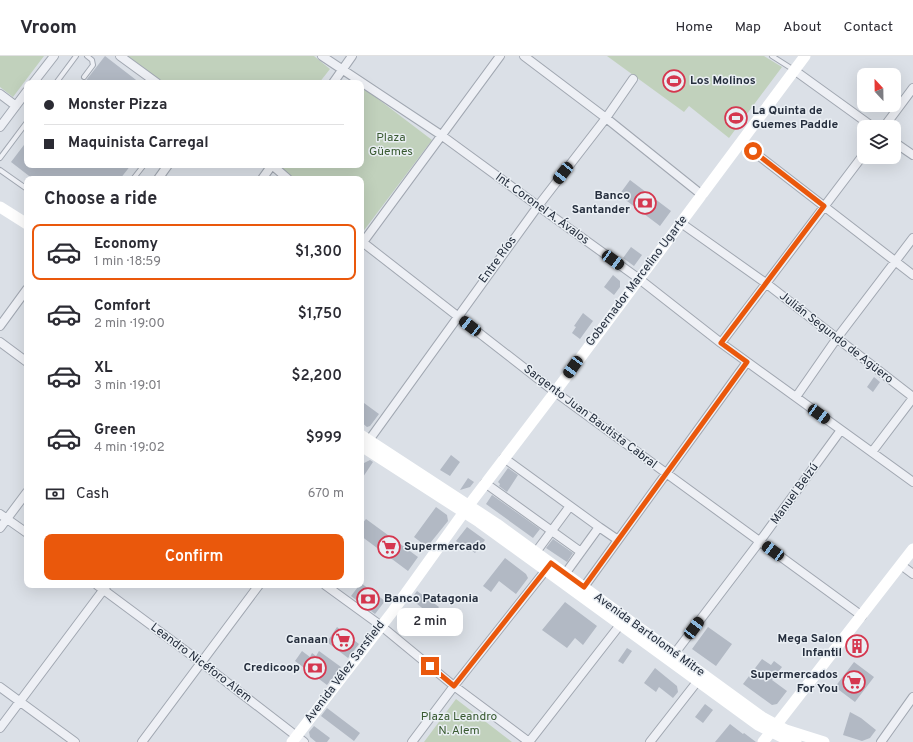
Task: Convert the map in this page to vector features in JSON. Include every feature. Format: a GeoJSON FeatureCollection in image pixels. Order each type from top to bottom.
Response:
{"type":"FeatureCollection","features":[{"type":"Feature","properties":{"kind":"main road","name":"Gobernador Marcelino Ugarte"},"geometry":{"type":"LineString","coordinates":[[466,509],[805,56]]}},
{"type":"Feature","properties":{"kind":"main road"},"geometry":{"type":"LineString","coordinates":[[0,207],[24,222]]}},
{"type":"Feature","properties":{"kind":"main road","name":"Avenida Bartolomé Mitre"},"geometry":{"type":"LineString","coordinates":[[364,444],[536,552],[548,567],[565,574],[584,587],[623,621],[675,653],[700,677]]}},
{"type":"Feature","properties":{"kind":"main road","name":"Avenida Bartolomé Mitre"},"geometry":{"type":"LineString","coordinates":[[466,509],[700,677],[762,717],[773,729],[796,742]]}},
{"type":"Feature","properties":{"kind":"main road","name":"Avenida Vélez Sarsfield"},"geometry":{"type":"LineString","coordinates":[[298,740],[466,509]]}},
{"type":"Feature","properties":{"kind":"main road"},"geometry":{"type":"LineString","coordinates":[[763,742],[913,549]]}},
{"type":"Feature","properties":{"kind":"main road","name":"Avenida Bartolomé Mitre"},"geometry":{"type":"LineString","coordinates":[[773,729],[786,730],[824,742]]}},
{"type":"Feature","properties":{"kind":"street"},"geometry":{"type":"LineString","coordinates":[[35,80],[54,56]]}},
{"type":"Feature","properties":{"kind":"street"},"geometry":{"type":"LineString","coordinates":[[120,56],[154,80]]}},
{"type":"Feature","properties":{"kind":"street","name":"Int. Coronel A. Ávalos"},"geometry":{"type":"LineString","coordinates":[[322,56],[357,80]]}},
{"type":"Feature","properties":{"kind":"street"},"geometry":{"type":"LineString","coordinates":[[335,80],[352,56]]}},
{"type":"Feature","properties":{"kind":"street"},"geometry":{"type":"LineString","coordinates":[[364,240],[500,56]]}},
{"type":"Feature","properties":{"kind":"street"},"geometry":{"type":"LineString","coordinates":[[524,56],[606,118],[702,195]]}},
{"type":"Feature","properties":{"kind":"street"},"geometry":{"type":"LineString","coordinates":[[794,70],[863,120]]}},
{"type":"Feature","properties":{"kind":"street","name":"Entre Ríos"},"geometry":{"type":"LineString","coordinates":[[364,444],[538,206],[606,118],[633,79]]}},
{"type":"Feature","properties":{"kind":"street","name":"Int. Coronel A. Ávalos"},"geometry":{"type":"LineString","coordinates":[[364,84],[442,135],[638,278],[721,343],[913,482]]}},
{"type":"Feature","properties":{"kind":"street"},"geometry":{"type":"LineString","coordinates":[[889,120],[913,88]]}},
{"type":"Feature","properties":{"kind":"street"},"geometry":{"type":"LineString","coordinates":[[0,94],[16,106]]}},
{"type":"Feature","properties":{"kind":"street"},"geometry":{"type":"LineString","coordinates":[[0,126],[24,95]]}},
{"type":"Feature","properties":{"kind":"street"},"geometry":{"type":"LineString","coordinates":[[741,142],[913,275]]}},
{"type":"Feature","properties":{"kind":"street"},"geometry":{"type":"LineString","coordinates":[[901,147],[913,155]]}},
{"type":"Feature","properties":{"kind":"street"},"geometry":{"type":"LineString","coordinates":[[721,343],[857,163]]}},
{"type":"Feature","properties":{"kind":"street"},"geometry":{"type":"LineString","coordinates":[[275,168],[285,176]]}},
{"type":"Feature","properties":{"kind":"street","name":"Julián Segundo de Agüero"},"geometry":{"type":"LineString","coordinates":[[681,223],[767,284],[913,397]]}},
{"type":"Feature","properties":{"kind":"street"},"geometry":{"type":"LineString","coordinates":[[796,397],[837,338],[913,238]]}},
{"type":"Feature","properties":{"kind":"street","name":"Sargento Juan Bautista Cabral"},"geometry":{"type":"LineString","coordinates":[[364,245],[555,392],[862,616]]}},
{"type":"Feature","properties":{"kind":"street"},"geometry":{"type":"LineString","coordinates":[[0,326],[24,293]]}},
{"type":"Feature","properties":{"kind":"street"},"geometry":{"type":"LineString","coordinates":[[0,342],[24,360]]}},
{"type":"Feature","properties":{"kind":"street"},"geometry":{"type":"LineString","coordinates":[[584,587],[747,362]]}},
{"type":"Feature","properties":{"kind":"street"},"geometry":{"type":"LineString","coordinates":[[872,452],[913,397]]}},
{"type":"Feature","properties":{"kind":"street","name":"Manuel Belzú"},"geometry":{"type":"LineString","coordinates":[[675,653],[760,541],[841,430]]}},
{"type":"Feature","properties":{"kind":"street"},"geometry":{"type":"LineString","coordinates":[[504,458],[618,540]]}},
{"type":"Feature","properties":{"kind":"street"},"geometry":{"type":"LineString","coordinates":[[485,483],[581,552]]}},
{"type":"Feature","properties":{"kind":"street"},"geometry":{"type":"LineString","coordinates":[[0,528],[3,516],[24,495]]}},
{"type":"Feature","properties":{"kind":"street"},"geometry":{"type":"LineString","coordinates":[[536,552],[570,506]]}},
{"type":"Feature","properties":{"kind":"street"},"geometry":{"type":"LineString","coordinates":[[3,516],[24,532]]}},
{"type":"Feature","properties":{"kind":"street"},"geometry":{"type":"LineString","coordinates":[[565,574],[599,527]]}},
{"type":"Feature","properties":{"kind":"street"},"geometry":{"type":"LineString","coordinates":[[901,565],[913,574]]}},
{"type":"Feature","properties":{"kind":"street"},"geometry":{"type":"LineString","coordinates":[[412,742],[454,686],[548,567]]}},
{"type":"Feature","properties":{"kind":"street"},"geometry":{"type":"LineString","coordinates":[[0,728],[101,588]]}},
{"type":"Feature","properties":{"kind":"street","name":"Leandro Nicéforo Alem"},"geometry":{"type":"LineString","coordinates":[[105,588],[202,662],[298,740]]}},
{"type":"Feature","properties":{"kind":"street"},"geometry":{"type":"LineString","coordinates":[[142,742],[257,588]]}},
{"type":"Feature","properties":{"kind":"street"},"geometry":{"type":"LineString","coordinates":[[329,588],[380,626],[454,686],[529,742],[623,621]]}},
{"type":"Feature","properties":{"kind":"street"},"geometry":{"type":"LineString","coordinates":[[650,742],[700,677]]}},
{"type":"Feature","properties":{"kind":"street"},"geometry":{"type":"LineString","coordinates":[[0,687],[75,742]]}},
{"type":"Feature","properties":{"kind":"street"},"geometry":{"type":"LineString","coordinates":[[881,742],[913,697]]}},
{"type":"Feature","properties":{"kind":"lane"},"geometry":{"type":"LineString","coordinates":[[58,80],[76,56]]}},
{"type":"Feature","properties":{"kind":"lane"},"geometry":{"type":"LineString","coordinates":[[84,77],[93,65],[92,60],[87,56]]}},
{"type":"Feature","properties":{"kind":"lane"},"geometry":{"type":"LineString","coordinates":[[772,56],[794,70]]}},
{"type":"Feature","properties":{"kind":"lane"},"geometry":{"type":"LineString","coordinates":[[0,158],[24,126]]}},
{"type":"Feature","properties":{"kind":"lane"},"geometry":{"type":"LineString","coordinates":[[135,176],[142,168]]}},
{"type":"Feature","properties":{"kind":"lane"},"geometry":{"type":"LineString","coordinates":[[0,170],[24,188]]}},
{"type":"Feature","properties":{"kind":"green space"},"geometry":{"type":"Polygon","coordinates":[[[0,56],[44,56],[26,80],[24,80],[24,82],[13,97],[0,87],[0,56]]]}},
{"type":"Feature","properties":{"kind":"green space"},"geometry":{"type":"Polygon","coordinates":[[[128,56],[314,56],[330,69],[321,80],[160,80],[128,56]]]}},
{"type":"Feature","properties":{"kind":"green space"},"geometry":{"type":"Polygon","coordinates":[[[607,56],[764,56],[782,67],[729,138],[689,106],[684,112],[607,56]]]}},
{"type":"Feature","properties":{"kind":"green space","name":"Plaza Güemes"},"geometry":{"type":"Polygon","coordinates":[[[364,88],[432,140],[364,230],[364,176],[287,176],[277,168],[364,168],[364,88]]]}},
{"type":"Feature","properties":{"kind":"green space","name":"Plaza Leandro N. Alem"},"geometry":{"type":"Polygon","coordinates":[[[456,699],[512,742],[424,742],[456,699]]]}},
{"type":"Feature","properties":{"kind":"building"},"geometry":{"type":"Polygon","coordinates":[[[105,56],[136,80],[86,80],[105,56]]]}},
{"type":"Feature","properties":{"kind":"building"},"geometry":{"type":"Polygon","coordinates":[[[24,145],[24,168],[129,168],[122,176],[29,176],[11,162],[24,145]]]}},
{"type":"Feature","properties":{"kind":"building","name":"Banco Santander"},"geometry":{"type":"Polygon","coordinates":[[[630,180],[671,211],[660,226],[619,195],[630,180]]]}},
{"type":"Feature","properties":{"kind":"building"},"geometry":{"type":"Polygon","coordinates":[[[631,247],[642,255],[634,266],[623,258],[631,247]]]}},
{"type":"Feature","properties":{"kind":"building"},"geometry":{"type":"Polygon","coordinates":[[[613,275],[620,281],[620,287],[614,295],[604,287],[613,275]]]}},
{"type":"Feature","properties":{"kind":"building"},"geometry":{"type":"Polygon","coordinates":[[[583,313],[593,321],[580,339],[572,333],[576,327],[574,326],[583,313]]]}},
{"type":"Feature","properties":{"kind":"building"},"geometry":{"type":"Polygon","coordinates":[[[874,377],[880,382],[873,392],[867,387],[874,377]]]}},
{"type":"Feature","properties":{"kind":"building"},"geometry":{"type":"Polygon","coordinates":[[[364,403],[379,414],[370,426],[367,427],[364,424],[364,403]]]}},
{"type":"Feature","properties":{"kind":"building"},"geometry":{"type":"Polygon","coordinates":[[[451,455],[460,462],[450,476],[440,470],[451,455]]]}},
{"type":"Feature","properties":{"kind":"building"},"geometry":{"type":"Polygon","coordinates":[[[370,460],[373,462],[364,476],[364,463],[370,460]]]}},
{"type":"Feature","properties":{"kind":"building"},"geometry":{"type":"Polygon","coordinates":[[[508,468],[518,475],[507,492],[499,486],[500,484],[498,482],[508,468]]]}},
{"type":"Feature","properties":{"kind":"building"},"geometry":{"type":"Polygon","coordinates":[[[468,478],[474,482],[470,487],[460,490],[468,478]]]}},
{"type":"Feature","properties":{"kind":"building"},"geometry":{"type":"Polygon","coordinates":[[[492,495],[540,529],[533,538],[486,504],[492,495]]]}},
{"type":"Feature","properties":{"kind":"building"},"geometry":{"type":"Polygon","coordinates":[[[436,507],[447,515],[448,521],[427,547],[414,537],[436,507]]]}},
{"type":"Feature","properties":{"kind":"building","name":"Supermercado"},"geometry":{"type":"Polygon","coordinates":[[[366,519],[418,557],[408,571],[364,538],[364,521],[366,519]]]}},
{"type":"Feature","properties":{"kind":"building"},"geometry":{"type":"Polygon","coordinates":[[[467,527],[485,540],[475,553],[471,550],[469,552],[456,541],[467,527]]]}},
{"type":"Feature","properties":{"kind":"building"},"geometry":{"type":"Polygon","coordinates":[[[553,539],[573,553],[567,562],[546,548],[553,539]]]}},
{"type":"Feature","properties":{"kind":"building"},"geometry":{"type":"Polygon","coordinates":[[[505,558],[526,574],[528,578],[516,594],[499,581],[491,592],[483,586],[505,558]]]}},
{"type":"Feature","properties":{"kind":"building","name":"Banco Patagonia"},"geometry":{"type":"Polygon","coordinates":[[[364,585],[385,601],[375,614],[351,596],[357,588],[364,588],[364,585]]]}},
{"type":"Feature","properties":{"kind":"building"},"geometry":{"type":"Polygon","coordinates":[[[417,591],[439,607],[432,616],[411,599],[417,591]]]}},
{"type":"Feature","properties":{"kind":"building"},"geometry":{"type":"Polygon","coordinates":[[[565,602],[597,626],[583,645],[575,638],[567,648],[542,630],[565,602]]]}},
{"type":"Feature","properties":{"kind":"building","name":"Canaan"},"geometry":{"type":"Polygon","coordinates":[[[337,627],[359,644],[348,658],[327,642],[337,627]]]}},
{"type":"Feature","properties":{"kind":"building"},"geometry":{"type":"Polygon","coordinates":[[[708,627],[732,644],[716,666],[692,649],[708,627]]]}},
{"type":"Feature","properties":{"kind":"building","name":"Mega Salon Infantil"},"geometry":{"type":"Polygon","coordinates":[[[858,637],[866,643],[856,655],[849,649],[858,637]]]}},
{"type":"Feature","properties":{"kind":"building"},"geometry":{"type":"Polygon","coordinates":[[[627,648],[632,651],[623,664],[618,661],[627,648]]]}},
{"type":"Feature","properties":{"kind":"building","name":"Credicoop"},"geometry":{"type":"Polygon","coordinates":[[[302,651],[310,657],[312,653],[316,656],[319,651],[341,667],[327,685],[295,661],[302,651]]]}},
{"type":"Feature","properties":{"kind":"building"},"geometry":{"type":"Polygon","coordinates":[[[762,659],[771,665],[774,661],[782,667],[772,680],[787,691],[777,704],[772,705],[743,684],[762,659]]]}},
{"type":"Feature","properties":{"kind":"building","name":"Supermercados For You"},"geometry":{"type":"Polygon","coordinates":[[[854,662],[874,677],[855,702],[835,687],[854,662]]]}},
{"type":"Feature","properties":{"kind":"building"},"geometry":{"type":"Polygon","coordinates":[[[655,668],[677,686],[678,692],[673,698],[659,687],[656,692],[644,683],[655,668]]]}},
{"type":"Feature","properties":{"kind":"building"},"geometry":{"type":"Polygon","coordinates":[[[705,704],[713,710],[703,723],[695,717],[705,704]]]}},
{"type":"Feature","properties":{"kind":"building"},"geometry":{"type":"Polygon","coordinates":[[[327,708],[360,733],[354,741],[321,716],[327,708]]]}},
{"type":"Feature","properties":{"kind":"building"},"geometry":{"type":"Polygon","coordinates":[[[850,712],[861,718],[876,730],[870,738],[862,741],[843,735],[850,712]]]}},
{"type":"Feature","properties":{"kind":"building"},"geometry":{"type":"Polygon","coordinates":[[[730,724],[743,734],[744,733],[756,742],[715,742],[730,724]]]}},
{"type":"Feature","properties":{"kind":"building"},"geometry":{"type":"Polygon","coordinates":[[[314,726],[330,738],[327,742],[316,742],[310,737],[309,732],[314,726]]]}},
{"type":"Feature","properties":{"kind":"place","name":"Los Molinos"},"geometry":{"type":"Point","coordinates":[674,81]}},
{"type":"Feature","properties":{"kind":"place","name":"La Quinta de Guemes Paddle"},"geometry":{"type":"Point","coordinates":[736,118]}},
{"type":"Feature","properties":{"kind":"place","name":"Banco Santander"},"geometry":{"type":"Point","coordinates":[645,203]}},
{"type":"Feature","properties":{"kind":"place","name":"Supermercado"},"geometry":{"type":"Point","coordinates":[389,547]}},
{"type":"Feature","properties":{"kind":"place","name":"Banco Patagonia"},"geometry":{"type":"Point","coordinates":[368,599]}},
{"type":"Feature","properties":{"kind":"place","name":"Canaan"},"geometry":{"type":"Point","coordinates":[343,640]}},
{"type":"Feature","properties":{"kind":"place","name":"Mega Salon Infantil"},"geometry":{"type":"Point","coordinates":[857,646]}},
{"type":"Feature","properties":{"kind":"place","name":"Credicoop"},"geometry":{"type":"Point","coordinates":[315,668]}},
{"type":"Feature","properties":{"kind":"place","name":"Supermercados For You"},"geometry":{"type":"Point","coordinates":[854,682]}},
{"type":"Feature","properties":{"kind":"route"},"geometry":{"type":"LineString","coordinates":[[430,666],[454,686],[551,563],[584,587],[747,362],[721,343],[767,284],[824,206],[753,151]]}}]}
